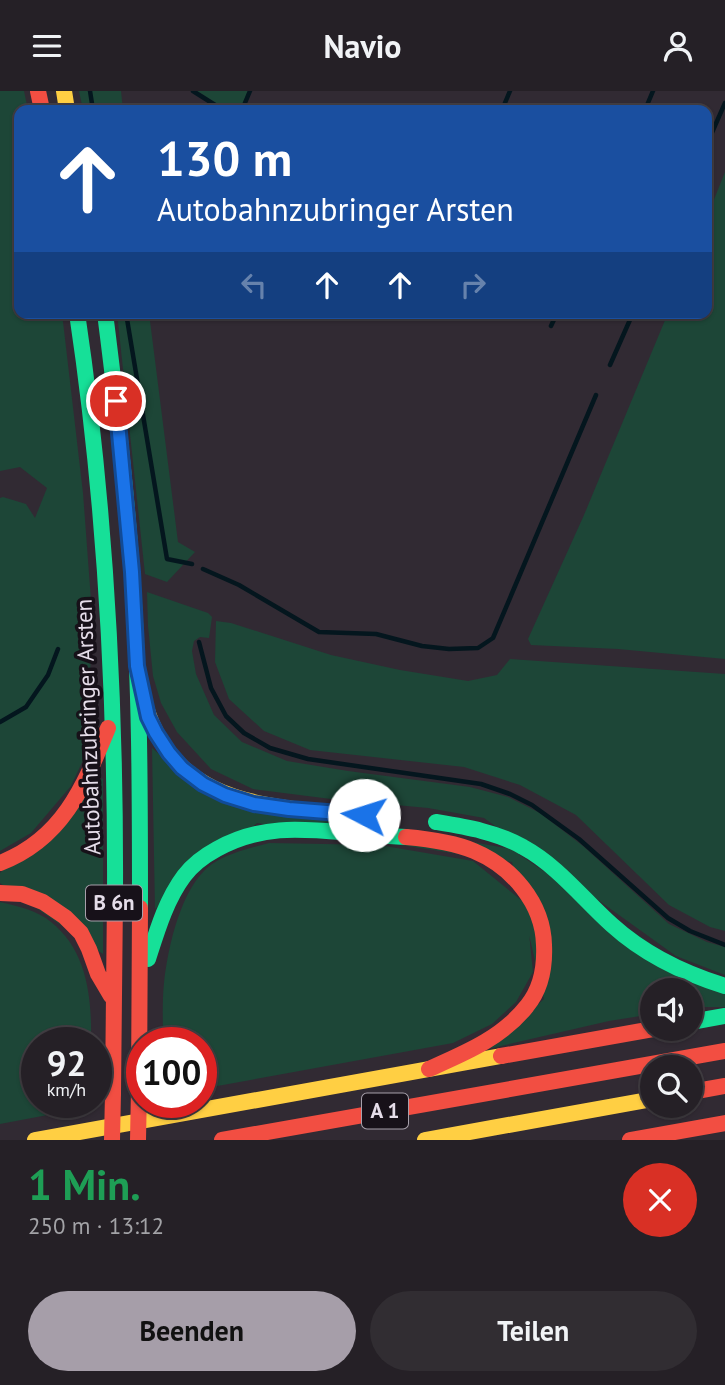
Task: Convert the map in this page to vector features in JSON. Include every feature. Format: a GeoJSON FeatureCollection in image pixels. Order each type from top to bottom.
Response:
{"type":"FeatureCollection","features":[{"type":"Feature","properties":{"kind":"highway","name":"Autobahnzubringer Arsten"},"geometry":{"type":"LineString","coordinates":[[78,319],[98,479],[113,715],[112,1140]]}},
{"type":"Feature","properties":{"kind":"highway","name":"Autobahnzubringer Arsten"},"geometry":{"type":"LineString","coordinates":[[106,319],[132,572],[137,666],[140,776],[138,1140]]}},
{"type":"Feature","properties":{"kind":"highway"},"geometry":{"type":"LineString","coordinates":[[137,666],[148,717],[156,733],[182,768],[203,784],[225,795],[254,804],[336,813]]}},
{"type":"Feature","properties":{"kind":"highway"},"geometry":{"type":"LineString","coordinates":[[0,863],[29,849],[47,836],[65,816],[88,778],[113,715]]}},
{"type":"Feature","properties":{"kind":"highway"},"geometry":{"type":"LineString","coordinates":[[422,820],[454,824],[509,840],[536,855],[636,945],[658,960],[725,986]]}},
{"type":"Feature","properties":{"kind":"highway"},"geometry":{"type":"LineString","coordinates":[[140,983],[171,898],[190,868],[221,845],[257,832],[293,828],[421,839],[465,848],[488,857],[509,871],[524,888],[543,926],[546,945],[544,962],[536,992],[527,1008],[512,1023],[477,1047],[429,1069]]}},
{"type":"Feature","properties":{"kind":"highway"},"geometry":{"type":"LineString","coordinates":[[0,893],[22,894],[43,902],[65,916],[81,933],[98,974],[114,1000]]}},
{"type":"Feature","properties":{"kind":"highway"},"geometry":{"type":"LineString","coordinates":[[703,1020],[725,1016]]}},
{"type":"Feature","properties":{"kind":"highway"},"geometry":{"type":"LineString","coordinates":[[35,1140],[640,1031]]}},
{"type":"Feature","properties":{"kind":"highway","name":"A 1"},"geometry":{"type":"LineString","coordinates":[[222,1140],[725,1051]]}},
{"type":"Feature","properties":{"kind":"highway"},"geometry":{"type":"LineString","coordinates":[[703,1090],[725,1086]]}},
{"type":"Feature","properties":{"kind":"highway","name":"A 1"},"geometry":{"type":"LineString","coordinates":[[425,1140],[640,1101]]}},
{"type":"Feature","properties":{"kind":"highway"},"geometry":{"type":"LineString","coordinates":[[630,1140],[725,1123]]}},
{"type":"Feature","properties":{"kind":"highway"},"geometry":{"type":"LineString","coordinates":[[705,1140],[725,1131]]}},
{"type":"Feature","properties":{"kind":"green space"},"geometry":{"type":"Polygon","coordinates":[[[0,91],[24,91],[27,105],[14,105],[14,319],[63,319],[83,493],[91,600],[90,712],[86,754],[71,786],[31,833],[0,851],[0,498],[26,504],[35,518],[47,488],[20,467],[0,471],[0,91]]]}},
{"type":"Feature","properties":{"kind":"green space"},"geometry":{"type":"Polygon","coordinates":[[[79,91],[121,91],[122,105],[82,105],[79,91]]]}},
{"type":"Feature","properties":{"kind":"green space"},"geometry":{"type":"Polygon","coordinates":[[[197,91],[248,91],[242,105],[219,105],[197,91]]]}},
{"type":"Feature","properties":{"kind":"green space"},"geometry":{"type":"Polygon","coordinates":[[[725,172],[725,659],[618,649],[531,645],[528,639],[584,515],[666,319],[712,319],[712,204],[725,172]]]}},
{"type":"Feature","properties":{"kind":"green space"},"geometry":{"type":"Polygon","coordinates":[[[118,319],[150,319],[178,542],[195,552],[167,582],[145,574],[118,319]]]}},
{"type":"Feature","properties":{"kind":"green space"},"geometry":{"type":"Polygon","coordinates":[[[147,592],[208,613],[212,617],[209,638],[200,637],[194,641],[192,651],[196,674],[214,715],[242,742],[287,761],[470,787],[508,797],[540,813],[583,846],[669,924],[707,942],[725,947],[725,975],[676,956],[484,818],[428,808],[253,789],[211,769],[177,732],[161,703],[153,676],[147,592]]]}},
{"type":"Feature","properties":{"kind":"green space"},"geometry":{"type":"Polygon","coordinates":[[[216,621],[231,623],[331,655],[468,681],[497,675],[510,659],[725,674],[725,931],[710,927],[669,905],[576,815],[520,785],[464,767],[310,750],[264,731],[229,699],[215,662],[216,621]]]}},
{"type":"Feature","properties":{"kind":"green space"},"geometry":{"type":"Polygon","coordinates":[[[152,748],[207,795],[511,849],[701,978],[640,978],[640,1016],[488,1049],[544,999],[512,862],[257,823],[155,909],[152,748]]]}},
{"type":"Feature","properties":{"kind":"green space"},"geometry":{"type":"Polygon","coordinates":[[[103,778],[103,954],[0,883],[0,873],[103,778]]]}},
{"type":"Feature","properties":{"kind":"green space"},"geometry":{"type":"Polygon","coordinates":[[[269,843],[379,845],[473,861],[526,904],[533,972],[516,1002],[492,1024],[453,1043],[217,1086],[217,1027],[163,1027],[164,983],[173,935],[192,887],[212,864],[239,851],[269,843]]]}},
{"type":"Feature","properties":{"kind":"green space"},"geometry":{"type":"Polygon","coordinates":[[[0,902],[40,914],[63,934],[73,947],[89,993],[91,1027],[21,1027],[21,1118],[32,1118],[0,1124],[0,902]]]}},
{"type":"Feature","properties":{"kind":"green space"},"geometry":{"type":"Polygon","coordinates":[[[703,979],[725,994],[725,1007],[703,1007],[703,979]]]}},
{"type":"Feature","properties":{"kind":"waterway"},"geometry":{"type":"LineString","coordinates":[[90,91],[92,105]]}},
{"type":"Feature","properties":{"kind":"waterway"},"geometry":{"type":"LineString","coordinates":[[193,91],[215,105]]}},
{"type":"Feature","properties":{"kind":"waterway"},"geometry":{"type":"LineString","coordinates":[[244,105],[250,91]]}},
{"type":"Feature","properties":{"kind":"waterway"},"geometry":{"type":"LineString","coordinates":[[504,105],[510,91]]}},
{"type":"Feature","properties":{"kind":"waterway"},"geometry":{"type":"LineString","coordinates":[[647,105],[653,91]]}},
{"type":"Feature","properties":{"kind":"waterway"},"geometry":{"type":"LineString","coordinates":[[712,133],[725,103]]}},
{"type":"Feature","properties":{"kind":"waterway"},"geometry":{"type":"LineString","coordinates":[[127,319],[167,559],[192,564]]}},
{"type":"Feature","properties":{"kind":"waterway"},"geometry":{"type":"LineString","coordinates":[[551,326],[554,319]]}},
{"type":"Feature","properties":{"kind":"waterway"},"geometry":{"type":"LineString","coordinates":[[610,365],[630,319]]}},
{"type":"Feature","properties":{"kind":"waterway"},"geometry":{"type":"LineString","coordinates":[[203,569],[239,585],[319,632],[376,634],[422,646],[449,649],[478,648],[493,638],[596,395]]}},
{"type":"Feature","properties":{"kind":"waterway"},"geometry":{"type":"LineString","coordinates":[[199,642],[211,688],[226,716],[244,733],[270,748],[308,759],[481,784],[510,794],[532,805],[579,839],[668,918],[690,931],[725,945]]}},
{"type":"Feature","properties":{"kind":"waterway"},"geometry":{"type":"LineString","coordinates":[[0,722],[26,707],[48,675],[58,649]]}},
{"type":"Feature","properties":{"kind":"traffic: fast"},"geometry":{"type":"LineString","coordinates":[[78,319],[95,459],[107,605],[114,751],[115,897]]}},
{"type":"Feature","properties":{"kind":"traffic: fast"},"geometry":{"type":"LineString","coordinates":[[106,319],[124,475],[135,615],[140,908]]}},
{"type":"Feature","properties":{"kind":"traffic: fast"},"geometry":{"type":"LineString","coordinates":[[436,822],[492,834],[523,847],[559,873],[612,925],[651,954],[679,969],[725,986]]}},
{"type":"Feature","properties":{"kind":"traffic: fast"},"geometry":{"type":"LineString","coordinates":[[148,959],[167,905],[178,885],[191,868],[217,849],[250,835],[283,830],[406,837]]}},
{"type":"Feature","properties":{"kind":"traffic: fast"},"geometry":{"type":"LineString","coordinates":[[703,1020],[725,1016]]}},
{"type":"Feature","properties":{"kind":"traffic: slow"},"geometry":{"type":"LineString","coordinates":[[64,91],[66,105]]}},
{"type":"Feature","properties":{"kind":"traffic: slow"},"geometry":{"type":"LineString","coordinates":[[145,704],[157,734],[172,757],[191,775],[239,798],[265,805],[323,812]]}},
{"type":"Feature","properties":{"kind":"traffic: slow"},"geometry":{"type":"LineString","coordinates":[[35,1140],[501,1056]]}},
{"type":"Feature","properties":{"kind":"traffic: slow"},"geometry":{"type":"LineString","coordinates":[[425,1140],[640,1101]]}},
{"type":"Feature","properties":{"kind":"traffic: jam"},"geometry":{"type":"LineString","coordinates":[[38,91],[41,105]]}},
{"type":"Feature","properties":{"kind":"traffic: jam"},"geometry":{"type":"LineString","coordinates":[[0,863],[22,853],[56,825],[80,790],[108,728]]}},
{"type":"Feature","properties":{"kind":"traffic: jam"},"geometry":{"type":"LineString","coordinates":[[406,837],[458,845],[501,867],[523,888],[531,901],[538,915],[544,945],[539,985],[532,999],[517,1017],[494,1036],[429,1069]]}},
{"type":"Feature","properties":{"kind":"traffic: jam"},"geometry":{"type":"LineString","coordinates":[[0,893],[22,894],[43,902],[65,917],[81,933],[98,974],[111,996]]}},
{"type":"Feature","properties":{"kind":"traffic: jam"},"geometry":{"type":"LineString","coordinates":[[113,1093],[115,897]]}},
{"type":"Feature","properties":{"kind":"traffic: jam"},"geometry":{"type":"LineString","coordinates":[[139,1027],[140,908]]}},
{"type":"Feature","properties":{"kind":"traffic: jam"},"geometry":{"type":"LineString","coordinates":[[501,1056],[640,1031]]}},
{"type":"Feature","properties":{"kind":"traffic: jam"},"geometry":{"type":"LineString","coordinates":[[222,1140],[725,1051]]}},
{"type":"Feature","properties":{"kind":"traffic: jam"},"geometry":{"type":"LineString","coordinates":[[703,1090],[725,1086]]}},
{"type":"Feature","properties":{"kind":"traffic: jam"},"geometry":{"type":"LineString","coordinates":[[112,1140],[113,1093]]}},
{"type":"Feature","properties":{"kind":"traffic: jam"},"geometry":{"type":"LineString","coordinates":[[138,1118],[138,1140]]}},
{"type":"Feature","properties":{"kind":"traffic: jam"},"geometry":{"type":"LineString","coordinates":[[630,1140],[725,1123]]}},
{"type":"Feature","properties":{"kind":"route"},"geometry":{"type":"LineString","coordinates":[[116,401],[132,572],[137,666],[148,717],[156,733],[182,768],[203,784],[225,795],[254,804],[364,815]]}}]}
